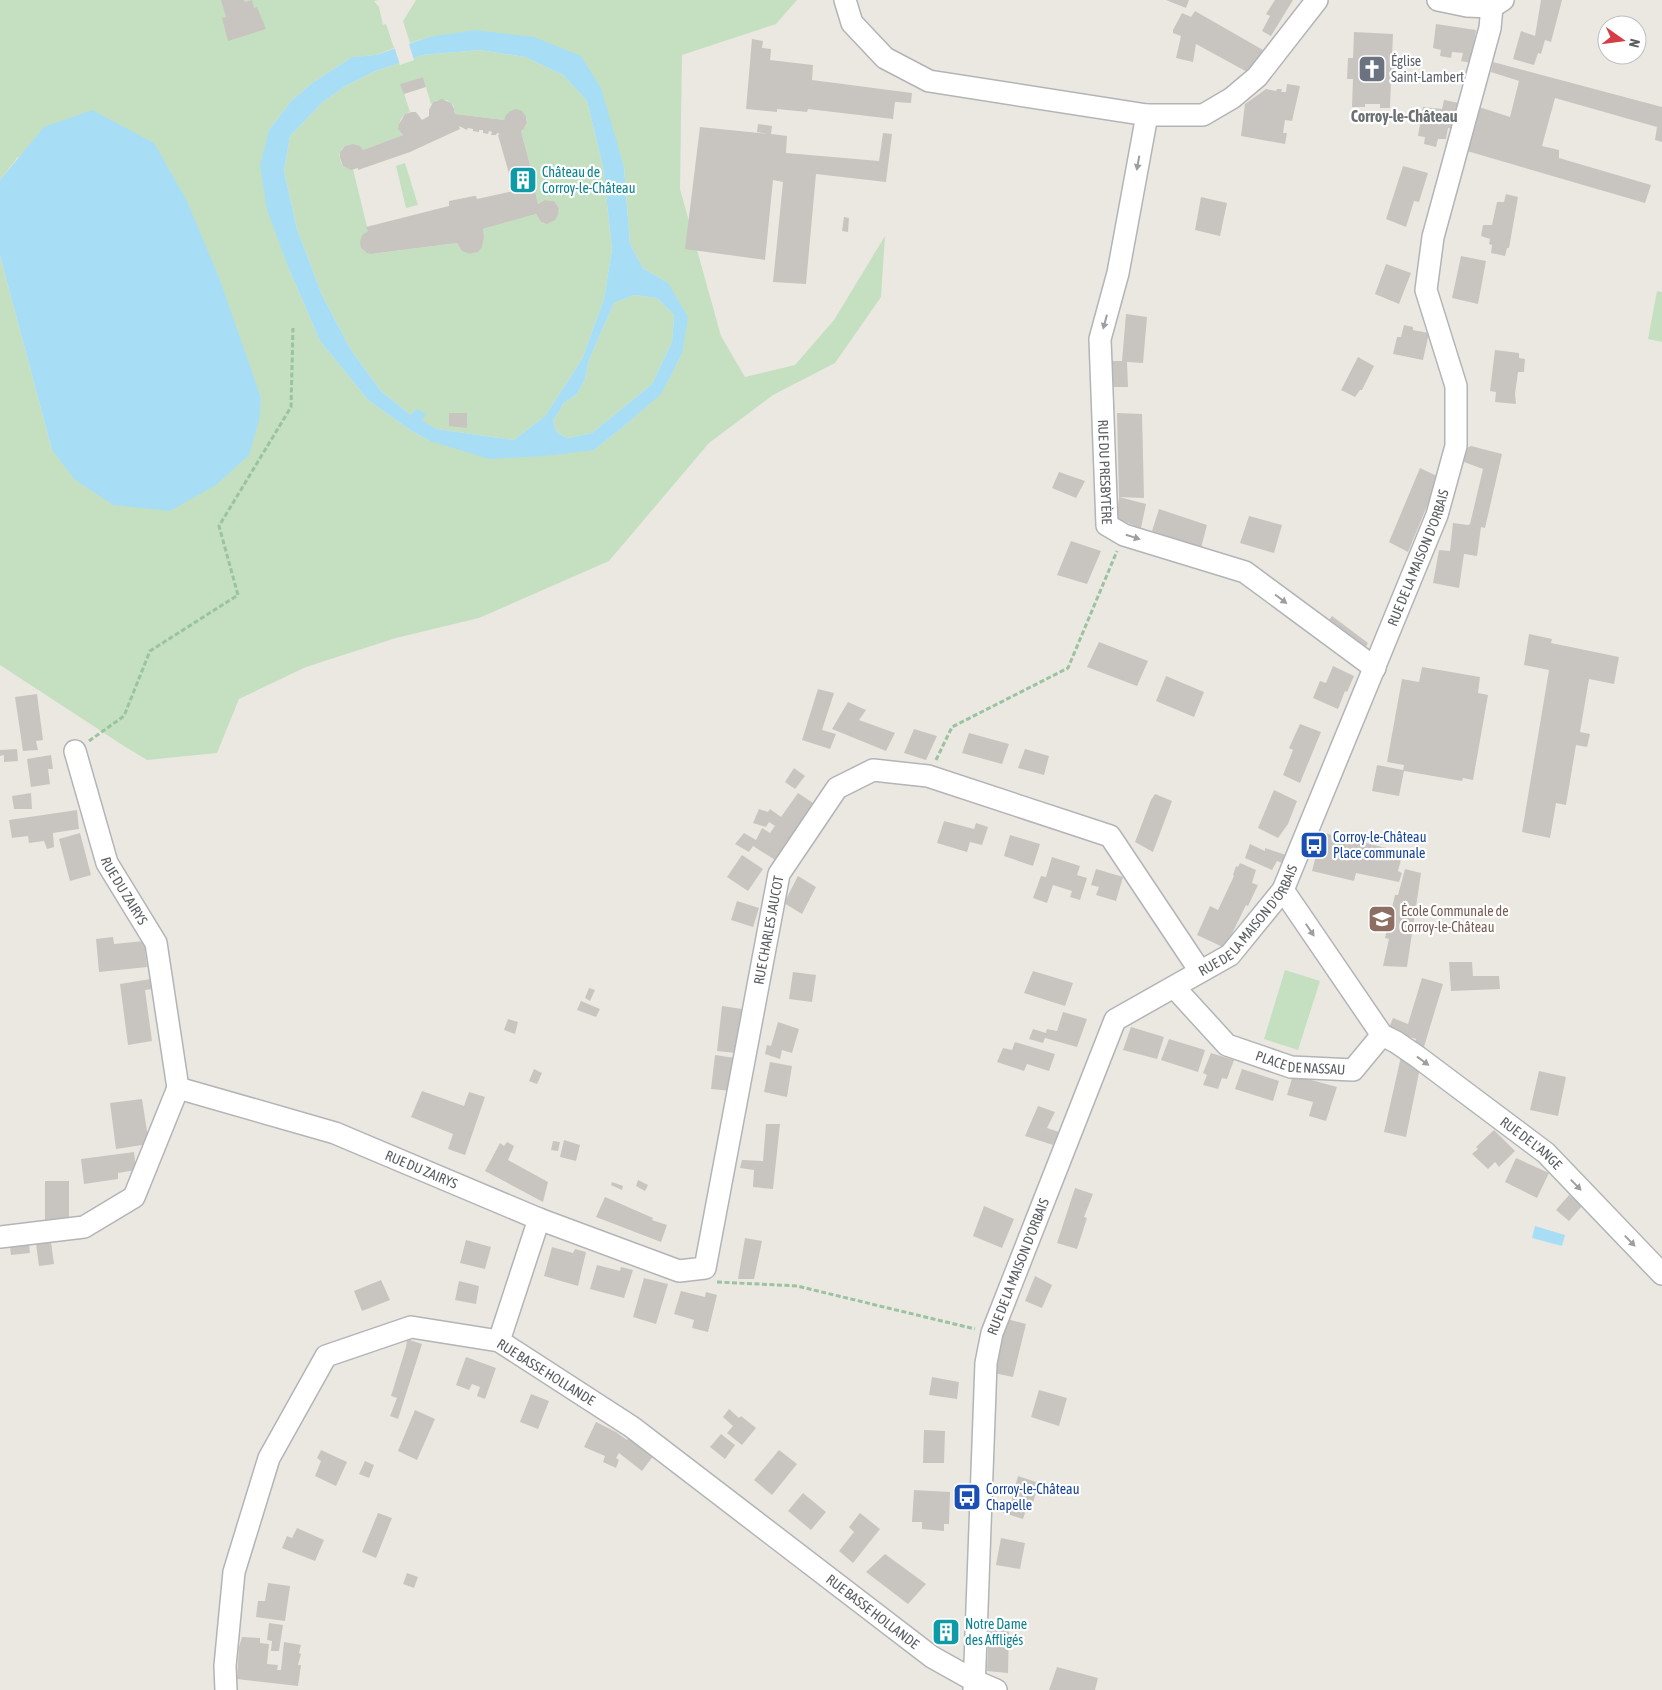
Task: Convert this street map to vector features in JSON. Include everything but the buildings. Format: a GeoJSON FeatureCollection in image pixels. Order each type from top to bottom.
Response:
{"type":"FeatureCollection","features":[{"type":"Feature","properties":{"kind":"street"},"geometry":{"type":"LineString","coordinates":[[845,2],[852,23],[886,58],[929,82],[1147,115],[1203,115],[1232,98],[1257,77],[1317,0]]}},
{"type":"Feature","properties":{"kind":"street"},"geometry":{"type":"LineString","coordinates":[[1438,0],[1467,6],[1498,4]]}},
{"type":"Feature","properties":{"kind":"street","name":"RUE DE LA MAISON D'ORBAIS"},"geometry":{"type":"LineString","coordinates":[[974,1686],[986,1363],[992,1333],[1115,1020],[1230,955],[1283,890],[1437,515],[1456,446],[1456,386],[1426,290],[1433,237],[1498,4]]}},
{"type":"Feature","properties":{"kind":"street","name":"RUE DU PRESBYTÈRE"},"geometry":{"type":"LineString","coordinates":[[1147,115],[1118,273],[1100,339],[1107,525],[1124,535],[1245,572],[1375,668]]}},
{"type":"Feature","properties":{"kind":"street","name":"RUE DU ZAIRYS"},"geometry":{"type":"LineString","coordinates":[[75,751],[107,863],[156,943],[178,1088],[335,1133],[539,1219]]}},
{"type":"Feature","properties":{"kind":"street","name":"RUE CHARLES JAUCOT"},"geometry":{"type":"LineString","coordinates":[[705,1268],[779,874],[837,788],[873,770],[928,776],[1110,836],[1200,971]]}},
{"type":"Feature","properties":{"kind":"street"},"geometry":{"type":"LineString","coordinates":[[1283,890],[1382,1035]]}},
{"type":"Feature","properties":{"kind":"street","name":"PLACE DE NASSAU"},"geometry":{"type":"LineString","coordinates":[[1174,987],[1228,1045],[1291,1067],[1353,1070],[1382,1035]]}},
{"type":"Feature","properties":{"kind":"street","name":"RUE DE L'ANGE"},"geometry":{"type":"LineString","coordinates":[[1382,1035],[1418,1057],[1546,1153],[1662,1274]]}},
{"type":"Feature","properties":{"kind":"street"},"geometry":{"type":"LineString","coordinates":[[0,1237],[84,1227],[134,1197],[178,1088]]}},
{"type":"Feature","properties":{"kind":"street"},"geometry":{"type":"LineString","coordinates":[[499,1340],[539,1219],[679,1271],[705,1268]]}},
{"type":"Feature","properties":{"kind":"street","name":"RUE BASSE HOLLANDE"},"geometry":{"type":"LineString","coordinates":[[226,1690],[225,1666],[234,1572],[268,1458],[326,1356],[412,1327],[499,1340],[632,1427],[932,1657],[974,1686],[996,1690]]}},
{"type":"Feature","properties":{"kind":"path"},"geometry":{"type":"LineString","coordinates":[[75,751],[124,716],[150,651],[238,595],[219,526],[290,407],[293,328]]}},
{"type":"Feature","properties":{"kind":"path"},"geometry":{"type":"LineString","coordinates":[[928,776],[952,727],[1068,668],[1124,535]]}},
{"type":"Feature","properties":{"kind":"path"},"geometry":{"type":"LineString","coordinates":[[705,1268],[718,1282],[797,1286],[992,1333]]}},
{"type":"Feature","properties":{"kind":"green space"},"geometry":{"type":"Polygon","coordinates":[[[0,0],[379,0],[374,1],[379,7],[383,25],[386,24],[394,48],[376,55],[352,57],[312,83],[291,101],[269,130],[289,269],[320,341],[368,400],[410,430],[430,441],[594,450],[661,393],[682,354],[668,283],[643,268],[630,244],[624,167],[581,57],[429,37],[410,43],[403,21],[416,0],[797,0],[776,24],[682,55],[680,189],[721,336],[745,377],[795,365],[834,320],[885,236],[881,297],[835,363],[773,395],[709,443],[609,561],[479,618],[396,638],[306,667],[239,699],[217,753],[147,760],[0,665],[0,256],[52,450],[261,398],[247,361],[18,157],[0,180],[0,0]]]}},
{"type":"Feature","properties":{"kind":"green space"},"geometry":{"type":"Polygon","coordinates":[[[480,50],[525,57],[563,75],[587,101],[603,167],[612,249],[604,299],[582,359],[545,416],[514,440],[437,429],[421,421],[425,414],[411,415],[381,391],[351,350],[322,295],[297,229],[284,171],[290,136],[323,102],[344,87],[373,72],[423,55],[480,50]],[[423,77],[401,84],[410,112],[403,116],[399,125],[403,135],[363,150],[356,145],[348,145],[341,150],[340,159],[343,166],[353,169],[368,231],[361,241],[364,250],[372,254],[457,243],[467,253],[472,254],[480,249],[483,229],[536,214],[541,222],[548,223],[554,220],[559,208],[554,201],[545,200],[538,204],[535,191],[537,190],[521,131],[526,126],[527,121],[523,112],[513,110],[508,113],[504,120],[455,114],[454,106],[447,100],[437,100],[431,104],[423,77]]]}},
{"type":"Feature","properties":{"kind":"green space"},"geometry":{"type":"Polygon","coordinates":[[[405,163],[418,205],[406,208],[396,166],[405,163]]]}},
{"type":"Feature","properties":{"kind":"green space"},"geometry":{"type":"Polygon","coordinates":[[[1657,291],[1662,292],[1662,342],[1648,339],[1657,291]]]}},
{"type":"Feature","properties":{"kind":"green space"},"geometry":{"type":"Polygon","coordinates":[[[634,295],[657,298],[674,315],[672,342],[652,384],[592,433],[568,438],[557,433],[553,421],[564,403],[577,394],[585,379],[589,360],[614,303],[634,295]]]}},
{"type":"Feature","properties":{"kind":"green space"},"geometry":{"type":"Polygon","coordinates":[[[1285,970],[1320,981],[1298,1050],[1264,1039],[1285,970]]]}},
{"type":"Feature","properties":{"kind":"water"},"geometry":{"type":"Polygon","coordinates":[[[475,30],[534,37],[581,56],[601,88],[624,167],[630,244],[643,268],[668,283],[688,317],[682,354],[661,394],[594,450],[545,456],[489,459],[430,441],[410,430],[368,400],[320,341],[289,269],[267,210],[260,165],[269,130],[291,101],[312,83],[352,57],[376,55],[429,37],[475,30]],[[480,50],[423,55],[373,72],[344,87],[323,102],[290,136],[284,171],[297,229],[322,295],[351,350],[381,391],[411,415],[416,409],[426,414],[422,421],[437,429],[514,440],[545,416],[582,359],[604,299],[612,249],[603,167],[587,101],[563,75],[525,57],[480,50]],[[634,295],[614,303],[589,360],[585,379],[577,394],[564,403],[553,421],[557,433],[568,438],[592,433],[652,384],[672,342],[674,315],[657,298],[634,295]]]}},
{"type":"Feature","properties":{"kind":"water"},"geometry":{"type":"Polygon","coordinates":[[[92,110],[154,143],[187,201],[220,280],[261,398],[259,421],[249,455],[216,485],[170,511],[113,505],[74,479],[52,450],[0,256],[0,180],[44,127],[92,110]]]}},
{"type":"Feature","properties":{"kind":"water"},"geometry":{"type":"Polygon","coordinates":[[[1535,1226],[1565,1235],[1562,1246],[1532,1238],[1535,1226]]]}},
{"type":"Feature","properties":{"kind":"pier"},"geometry":{"type":"Polygon","coordinates":[[[408,41],[414,60],[400,65],[394,46],[408,41]]]}},
{"type":"Feature","properties":{"kind":"place","name":"Église Saint-Lambert"},"geometry":{"type":"Point","coordinates":[1372,69]}},
{"type":"Feature","properties":{"kind":"place","name":"Château de Corroy-le-Château"},"geometry":{"type":"Point","coordinates":[523,180]}},
{"type":"Feature","properties":{"kind":"place","name":"Corroy-le-Château Place communale"},"geometry":{"type":"Point","coordinates":[1314,845]}},
{"type":"Feature","properties":{"kind":"place","name":"École Communale de Corroy-le-Château"},"geometry":{"type":"Point","coordinates":[1382,919]}},
{"type":"Feature","properties":{"kind":"place","name":"Corroy-le-Château Chapelle"},"geometry":{"type":"Point","coordinates":[967,1497]}},
{"type":"Feature","properties":{"kind":"place","name":"Notre Dame des Affligés"},"geometry":{"type":"Point","coordinates":[946,1632]}},
{"type":"Feature","properties":{"kind":"district","name":"Corroy-le-Château"},"geometry":{"type":"Point","coordinates":[1404,116]}}]}
